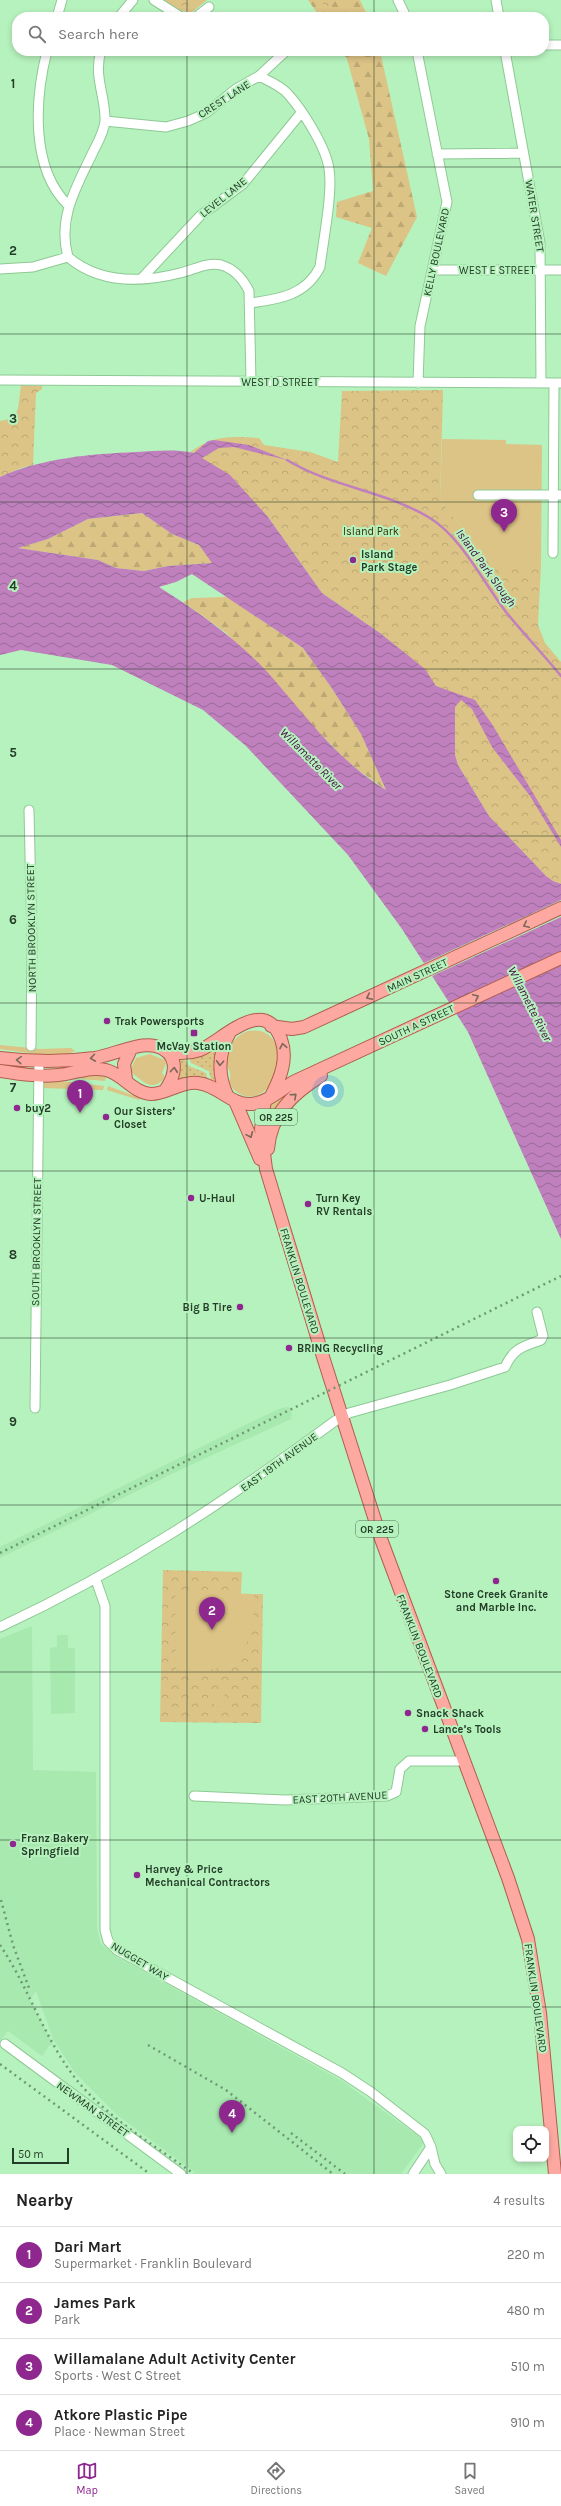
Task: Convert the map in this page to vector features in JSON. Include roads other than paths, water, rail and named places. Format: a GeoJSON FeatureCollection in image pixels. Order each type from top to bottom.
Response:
{"type":"FeatureCollection","features":[{"type":"Feature","properties":{"kind":"main road","name":"MAIN STREET"},"geometry":{"type":"LineString","coordinates":[[271,1026],[294,1029],[323,1018],[561,908]]}},
{"type":"Feature","properties":{"kind":"main road","name":"SOUTH A STREET"},"geometry":{"type":"LineString","coordinates":[[268,1098],[293,1082],[561,958]]}},
{"type":"Feature","properties":{"kind":"main road"},"geometry":{"type":"LineString","coordinates":[[0,1058],[39,1061],[95,1058],[148,1045],[167,1052],[181,1054],[198,1051],[230,1031],[251,1021],[261,1021],[271,1026]]}},
{"type":"Feature","properties":{"kind":"main road","name":"FRANKLIN BOULEVARD"},"geometry":{"type":"LineString","coordinates":[[266,1169],[261,1129],[268,1098],[282,1072],[284,1055],[281,1037],[271,1026]]}},
{"type":"Feature","properties":{"kind":"main road","name":"FRANKLIN BOULEVARD"},"geometry":{"type":"LineString","coordinates":[[230,1031],[222,1047],[219,1064],[221,1080],[266,1169],[381,1539],[508,1878],[528,1939],[540,2013],[555,2174]]}},
{"type":"Feature","properties":{"kind":"main road"},"geometry":{"type":"LineString","coordinates":[[126,1079],[124,1064],[132,1049]]}},
{"type":"Feature","properties":{"kind":"main road"},"geometry":{"type":"LineString","coordinates":[[166,1089],[173,1078],[175,1068],[173,1060],[167,1052]]}},
{"type":"Feature","properties":{"kind":"main road","name":"OR 225"},"geometry":{"type":"LineString","coordinates":[[266,1169],[271,1127],[282,1109],[305,1086],[354,1054]]}},
{"type":"Feature","properties":{"kind":"main road"},"geometry":{"type":"LineString","coordinates":[[0,1071],[38,1075],[59,1075],[98,1069],[114,1072],[145,1093],[154,1094],[166,1089],[196,1082],[214,1087],[231,1098],[247,1104],[268,1098]]}},
{"type":"Feature","properties":{"kind":"street"},"geometry":{"type":"LineString","coordinates":[[58,12],[62,0]]}},
{"type":"Feature","properties":{"kind":"street"},"geometry":{"type":"LineString","coordinates":[[123,12],[133,0]]}},
{"type":"Feature","properties":{"kind":"street"},"geometry":{"type":"LineString","coordinates":[[154,0],[173,12]]}},
{"type":"Feature","properties":{"kind":"street"},"geometry":{"type":"LineString","coordinates":[[398,0],[404,12]]}},
{"type":"Feature","properties":{"kind":"street"},"geometry":{"type":"LineString","coordinates":[[496,0],[498,12]]}},
{"type":"Feature","properties":{"kind":"street"},"geometry":{"type":"LineString","coordinates":[[202,12],[209,7]]}},
{"type":"Feature","properties":{"kind":"street"},"geometry":{"type":"LineString","coordinates":[[549,45],[561,45]]}},
{"type":"Feature","properties":{"kind":"street"},"geometry":{"type":"LineString","coordinates":[[46,56],[41,88],[39,138],[43,160],[51,180],[60,197],[68,204]]}},
{"type":"Feature","properties":{"kind":"street"},"geometry":{"type":"LineString","coordinates":[[100,56],[98,61],[98,82],[105,121],[102,134],[68,204],[64,244],[68,257],[90,272],[103,277],[118,280],[160,278],[206,264],[222,265],[235,272],[244,280],[249,291],[251,303],[251,382]]}},
{"type":"Feature","properties":{"kind":"street","name":"CREST LANE"},"geometry":{"type":"LineString","coordinates":[[105,121],[166,127],[188,121],[206,113],[236,89],[260,76],[281,56]]}},
{"type":"Feature","properties":{"kind":"street","name":"KELLY BOULEVARD"},"geometry":{"type":"LineString","coordinates":[[418,56],[447,202],[418,339],[418,383]]}},
{"type":"Feature","properties":{"kind":"street","name":"WATER STREET"},"geometry":{"type":"LineString","coordinates":[[506,56],[523,153],[535,207],[542,270],[541,383]]}},
{"type":"Feature","properties":{"kind":"street"},"geometry":{"type":"LineString","coordinates":[[251,303],[291,296],[306,287],[320,267],[329,168],[313,131],[287,93],[260,76]]}},
{"type":"Feature","properties":{"kind":"street","name":"LEVEL LANE"},"geometry":{"type":"LineString","coordinates":[[142,278],[200,216],[243,184],[301,113]]}},
{"type":"Feature","properties":{"kind":"street"},"geometry":{"type":"LineString","coordinates":[[437,154],[523,153]]}},
{"type":"Feature","properties":{"kind":"street"},"geometry":{"type":"LineString","coordinates":[[0,269],[33,267],[68,257]]}},
{"type":"Feature","properties":{"kind":"street","name":"WEST E STREET"},"geometry":{"type":"LineString","coordinates":[[433,270],[561,270]]}},
{"type":"Feature","properties":{"kind":"street","name":"WEST D STREET"},"geometry":{"type":"LineString","coordinates":[[0,380],[557,383]]}},
{"type":"Feature","properties":{"kind":"street"},"geometry":{"type":"LineString","coordinates":[[553,553],[557,495],[557,383]]}},
{"type":"Feature","properties":{"kind":"street"},"geometry":{"type":"LineString","coordinates":[[478,495],[557,495]]}},
{"type":"Feature","properties":{"kind":"street","name":"NORTH BROOKLYN STREET"},"geometry":{"type":"LineString","coordinates":[[29,810],[32,943],[31,1046]]}},
{"type":"Feature","properties":{"kind":"street","name":"SOUTH BROOKLYN STREET"},"geometry":{"type":"LineString","coordinates":[[35,1408],[39,1061]]}},
{"type":"Feature","properties":{"kind":"street","name":"EAST 19TH AVENUE"},"geometry":{"type":"LineString","coordinates":[[0,1627],[96,1580],[151,1548],[222,1502],[342,1417],[353,1412],[416,1396],[505,1367],[511,1355],[518,1349],[541,1340],[543,1336],[537,1312]]}},
{"type":"Feature","properties":{"kind":"street","name":"NUGGET WAY"},"geometry":{"type":"LineString","coordinates":[[96,1580],[105,1606],[105,1930],[108,1941],[118,1950],[342,2073],[371,2092],[425,2134],[431,2147],[435,2164],[441,2174]]}},
{"type":"Feature","properties":{"kind":"street","name":"EAST 20TH AVENUE"},"geometry":{"type":"LineString","coordinates":[[194,1796],[285,1800],[387,1796],[396,1792],[400,1769],[409,1761],[464,1762]]}},
{"type":"Feature","properties":{"kind":"street","name":"NEWMAN STREET"},"geometry":{"type":"LineString","coordinates":[[5,2044],[182,2174]]}},
{"type":"Feature","properties":{"kind":"street"},"geometry":{"type":"LineString","coordinates":[[413,2174],[431,2147]]}},
{"type":"Feature","properties":{"kind":"water","name":"Willamette River"},"geometry":{"type":"Polygon","coordinates":[[[214,440],[249,445],[287,460],[234,447],[219,448],[202,458],[230,475],[268,517],[322,593],[380,633],[425,669],[436,686],[475,700],[492,724],[561,840],[561,847],[530,796],[492,747],[472,709],[461,700],[455,707],[455,755],[458,765],[489,816],[546,876],[561,884],[561,1239],[468,1032],[402,929],[348,855],[246,746],[203,710],[112,665],[21,650],[0,655],[0,477],[33,465],[67,458],[120,453],[166,451],[194,453],[208,441],[214,440]],[[142,513],[88,519],[48,539],[18,548],[98,560],[116,568],[144,571],[168,566],[212,563],[199,545],[172,534],[142,513]],[[192,574],[176,582],[159,587],[218,627],[245,650],[270,675],[338,752],[353,766],[386,790],[361,734],[331,687],[303,648],[192,574]]]}},
{"type":"Feature","properties":{"kind":"waterway","name":"Island Park Slough"},"geometry":{"type":"LineString","coordinates":[[287,460],[322,477],[395,501],[430,518],[442,527],[462,549],[506,612],[561,676]]}},
{"type":"Feature","properties":{"kind":"railway"},"geometry":{"type":"LineString","coordinates":[[0,1553],[561,1276]]}},
{"type":"Feature","properties":{"kind":"railway"},"geometry":{"type":"LineString","coordinates":[[1,1900],[13,1945],[29,1988]]}},
{"type":"Feature","properties":{"kind":"railway"},"geometry":{"type":"LineString","coordinates":[[0,1945],[10,1960],[60,2056],[83,2087],[112,2115],[194,2174]]}},
{"type":"Feature","properties":{"kind":"railway"},"geometry":{"type":"LineString","coordinates":[[148,2045],[226,2090],[333,2174]]}},
{"type":"Feature","properties":{"kind":"railway"},"geometry":{"type":"LineString","coordinates":[[0,2064],[150,2174]]}},
{"type":"Feature","properties":{"kind":"railway"},"geometry":{"type":"LineString","coordinates":[[291,2133],[345,2174]]}},
{"type":"Feature","properties":{"kind":"place","name":"Willamalane Adult Activity Center"},"geometry":{"type":"Point","coordinates":[504,532]}},
{"type":"Feature","properties":{"kind":"place","name":"Island Park Stage"},"geometry":{"type":"Point","coordinates":[353,560]}},
{"type":"Feature","properties":{"kind":"place","name":"Trak Powersports"},"geometry":{"type":"Point","coordinates":[107,1021]}},
{"type":"Feature","properties":{"kind":"place","name":"McVay Station"},"geometry":{"type":"Point","coordinates":[194,1033]}},
{"type":"Feature","properties":{"kind":"place","name":"buy2"},"geometry":{"type":"Point","coordinates":[17,1108]}},
{"type":"Feature","properties":{"kind":"place","name":"Dari Mart"},"geometry":{"type":"Point","coordinates":[80,1113]}},
{"type":"Feature","properties":{"kind":"place","name":"Our Sisters’ Closet"},"geometry":{"type":"Point","coordinates":[106,1117]}},
{"type":"Feature","properties":{"kind":"place","name":"U-Haul"},"geometry":{"type":"Point","coordinates":[191,1198]}},
{"type":"Feature","properties":{"kind":"place","name":"Turn Key RV Rentals"},"geometry":{"type":"Point","coordinates":[308,1204]}},
{"type":"Feature","properties":{"kind":"place","name":"Big B Tire"},"geometry":{"type":"Point","coordinates":[240,1307]}},
{"type":"Feature","properties":{"kind":"place","name":"BRING Recycling"},"geometry":{"type":"Point","coordinates":[289,1348]}},
{"type":"Feature","properties":{"kind":"place","name":"Stone Creek Granite and Marble Inc."},"geometry":{"type":"Point","coordinates":[496,1581]}},
{"type":"Feature","properties":{"kind":"place","name":"James Park"},"geometry":{"type":"Point","coordinates":[212,1630]}},
{"type":"Feature","properties":{"kind":"place","name":"Snack Shack"},"geometry":{"type":"Point","coordinates":[408,1713]}},
{"type":"Feature","properties":{"kind":"place","name":"Lance’s Tools"},"geometry":{"type":"Point","coordinates":[425,1729]}},
{"type":"Feature","properties":{"kind":"place","name":"Franz Bakery Springfield"},"geometry":{"type":"Point","coordinates":[13,1844]}},
{"type":"Feature","properties":{"kind":"place","name":"Harvey & Price Mechanical Contractors"},"geometry":{"type":"Point","coordinates":[137,1875]}},
{"type":"Feature","properties":{"kind":"place","name":"Atkore Plastic Pipe"},"geometry":{"type":"Point","coordinates":[232,2133]}},
{"type":"Feature","properties":{"kind":"park label","name":"Island Park"},"geometry":{"type":"Point","coordinates":[371,531]}}]}
